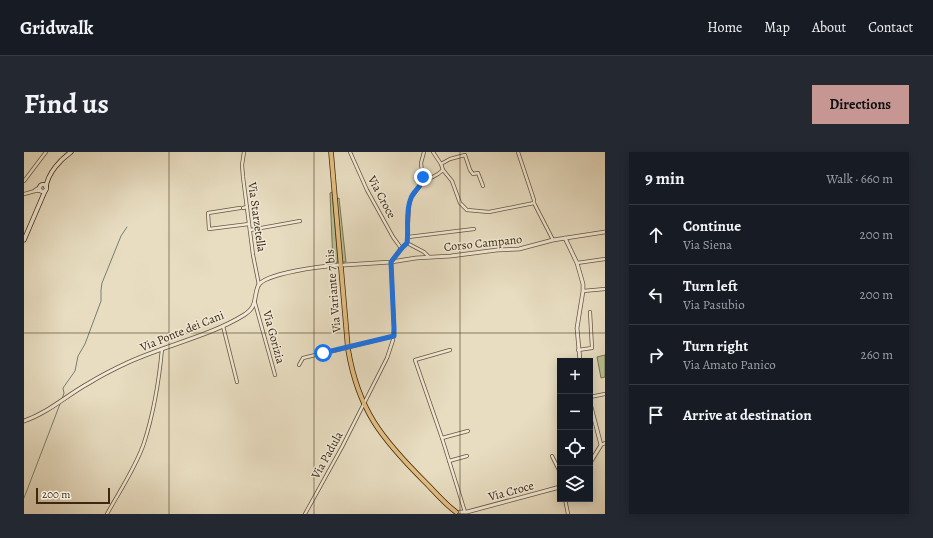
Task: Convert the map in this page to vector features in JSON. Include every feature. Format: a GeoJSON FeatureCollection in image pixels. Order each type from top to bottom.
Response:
{"type":"FeatureCollection","features":[{"type":"Feature","properties":{"kind":"main road"},"geometry":{"type":"LineString","coordinates":[[24,240],[42,196],[43,188],[61,160],[71,152]]}},
{"type":"Feature","properties":{"kind":"main road","name":"Via Variante 7 bis"},"geometry":{"type":"LineString","coordinates":[[331,152],[348,347],[354,376],[364,404],[388,443],[461,513]]}},
{"type":"Feature","properties":{"kind":"street"},"geometry":{"type":"LineString","coordinates":[[24,181],[46,152]]}},
{"type":"Feature","properties":{"kind":"street","name":"Via Starzetella"},"geometry":{"type":"LineString","coordinates":[[244,152],[242,165],[249,224],[259,286]]}},
{"type":"Feature","properties":{"kind":"street","name":"Via Croce"},"geometry":{"type":"LineString","coordinates":[[350,152],[367,190],[393,237],[402,248]]}},
{"type":"Feature","properties":{"kind":"street"},"geometry":{"type":"LineString","coordinates":[[422,183],[423,177],[421,163],[424,152]]}},
{"type":"Feature","properties":{"kind":"street"},"geometry":{"type":"LineString","coordinates":[[433,152],[443,170],[452,180],[460,203],[464,208],[470,211],[496,212],[534,203]]}},
{"type":"Feature","properties":{"kind":"street"},"geometry":{"type":"LineString","coordinates":[[518,152],[534,203],[553,240]]}},
{"type":"Feature","properties":{"kind":"street"},"geometry":{"type":"LineString","coordinates":[[441,164],[450,159],[465,155],[470,170],[473,174],[478,173],[483,186]]}},
{"type":"Feature","properties":{"kind":"street"},"geometry":{"type":"LineString","coordinates":[[391,262],[407,243],[409,205],[411,198],[422,183],[443,170]]}},
{"type":"Feature","properties":{"kind":"street"},"geometry":{"type":"LineString","coordinates":[[24,194],[43,188]]}},
{"type":"Feature","properties":{"kind":"street"},"geometry":{"type":"LineString","coordinates":[[247,207],[208,213],[209,228],[249,224]]}},
{"type":"Feature","properties":{"kind":"street"},"geometry":{"type":"LineString","coordinates":[[250,230],[300,220]]}},
{"type":"Feature","properties":{"kind":"street"},"geometry":{"type":"LineString","coordinates":[[408,237],[474,229]]}},
{"type":"Feature","properties":{"kind":"street","name":"Corso Campano"},"geometry":{"type":"LineString","coordinates":[[344,265],[391,262],[497,250],[519,249],[553,240],[605,232]]}},
{"type":"Feature","properties":{"kind":"street"},"geometry":{"type":"LineString","coordinates":[[565,238],[577,263],[582,278],[583,292],[576,328],[579,358]]}},
{"type":"Feature","properties":{"kind":"street"},"geometry":{"type":"LineString","coordinates":[[407,243],[424,252],[429,257]]}},
{"type":"Feature","properties":{"kind":"street"},"geometry":{"type":"LineString","coordinates":[[577,263],[605,259]]}},
{"type":"Feature","properties":{"kind":"street","name":"Via Padula"},"geometry":{"type":"LineString","coordinates":[[305,514],[387,358],[394,336],[391,262]]}},
{"type":"Feature","properties":{"kind":"street"},"geometry":{"type":"LineString","coordinates":[[255,303],[259,286],[264,281],[277,275],[323,266],[339,265]]}},
{"type":"Feature","properties":{"kind":"street"},"geometry":{"type":"LineString","coordinates":[[583,292],[605,288]]}},
{"type":"Feature","properties":{"kind":"street","name":"Via Ponte dei Cani"},"geometry":{"type":"LineString","coordinates":[[24,421],[56,404],[89,383],[129,362],[223,325],[244,315],[253,307],[255,303]]}},
{"type":"Feature","properties":{"kind":"street","name":"Via Gorizia"},"geometry":{"type":"LineString","coordinates":[[255,303],[275,375]]}},
{"type":"Feature","properties":{"kind":"street"},"geometry":{"type":"LineString","coordinates":[[578,350],[592,348],[590,312]]}},
{"type":"Feature","properties":{"kind":"street"},"geometry":{"type":"LineString","coordinates":[[223,325],[238,382]]}},
{"type":"Feature","properties":{"kind":"street"},"geometry":{"type":"LineString","coordinates":[[299,365],[303,358],[394,336]]}},
{"type":"Feature","properties":{"kind":"street"},"geometry":{"type":"LineString","coordinates":[[107,514],[144,444],[159,384],[162,348]]}},
{"type":"Feature","properties":{"kind":"street"},"geometry":{"type":"LineString","coordinates":[[450,350],[415,360],[449,461],[461,513]]}},
{"type":"Feature","properties":{"kind":"street"},"geometry":{"type":"LineString","coordinates":[[593,396],[605,394]]}},
{"type":"Feature","properties":{"kind":"street"},"geometry":{"type":"LineString","coordinates":[[593,416],[601,445]]}},
{"type":"Feature","properties":{"kind":"street"},"geometry":{"type":"LineString","coordinates":[[442,438],[468,431]]}},
{"type":"Feature","properties":{"kind":"street"},"geometry":{"type":"LineString","coordinates":[[593,458],[601,445],[605,443]]}},
{"type":"Feature","properties":{"kind":"street"},"geometry":{"type":"LineString","coordinates":[[449,461],[467,456]]}},
{"type":"Feature","properties":{"kind":"street"},"geometry":{"type":"LineString","coordinates":[[552,456],[557,466]]}},
{"type":"Feature","properties":{"kind":"street","name":"Via Croce"},"geometry":{"type":"LineString","coordinates":[[461,513],[557,488]]}},
{"type":"Feature","properties":{"kind":"street"},"geometry":{"type":"LineString","coordinates":[[566,502],[568,514]]}},
{"type":"Feature","properties":{"kind":"green space"},"geometry":{"type":"Polygon","coordinates":[[[332,192],[338,262],[333,263],[330,193],[332,192]]]}},
{"type":"Feature","properties":{"kind":"green space"},"geometry":{"type":"Polygon","coordinates":[[[339,198],[346,262],[342,262],[336,199],[339,198]]]}},
{"type":"Feature","properties":{"kind":"green space"},"geometry":{"type":"Polygon","coordinates":[[[605,355],[605,377],[601,378],[597,357],[605,355]]]}},
{"type":"Feature","properties":{"kind":"waterway"},"geometry":{"type":"LineString","coordinates":[[62,399],[64,393],[63,388],[75,371],[78,356],[85,344],[101,301],[102,283],[121,236],[127,227]]}},
{"type":"Feature","properties":{"kind":"waterway"},"geometry":{"type":"LineString","coordinates":[[24,498],[60,404]]}},
{"type":"Feature","properties":{"kind":"route"},"geometry":{"type":"LineString","coordinates":[[323,353],[394,336],[391,262],[407,243],[409,205],[415,191],[422,183],[423,177]]}}]}
